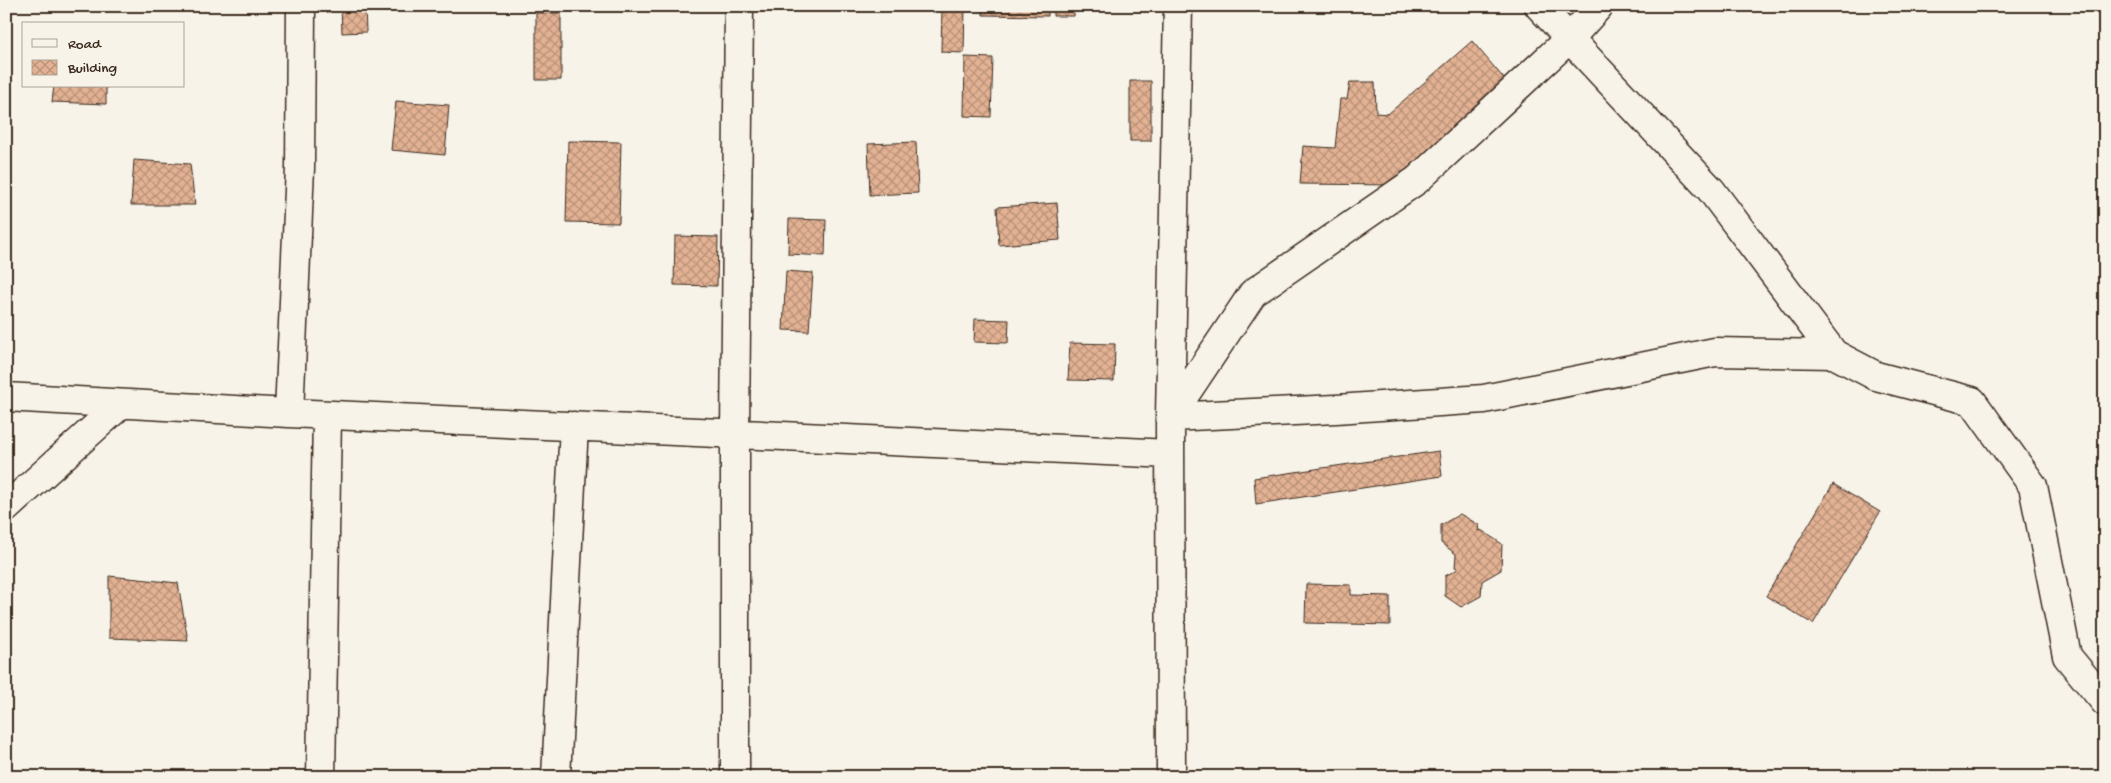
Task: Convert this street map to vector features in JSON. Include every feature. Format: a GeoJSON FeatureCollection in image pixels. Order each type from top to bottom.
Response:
{"type":"FeatureCollection","features":[{"type":"Feature","properties":{"kind":"street"},"geometry":{"type":"LineString","coordinates":[[289,413],[300,168],[301,6]]}},
{"type":"Feature","properties":{"kind":"street"},"geometry":{"type":"LineString","coordinates":[[735,777],[735,433],[739,6]]}},
{"type":"Feature","properties":{"kind":"street"},"geometry":{"type":"LineString","coordinates":[[1171,777],[1170,417],[1178,6]]}},
{"type":"Feature","properties":{"kind":"street"},"geometry":{"type":"LineString","coordinates":[[1539,6],[1711,190],[1834,354],[1876,376],[1972,402],[2033,486],[2067,656],[2105,702]]}},
{"type":"Feature","properties":{"kind":"street"},"geometry":{"type":"LineString","coordinates":[[1170,417],[1253,293],[1417,180],[1570,38],[1598,6]]}},
{"type":"Feature","properties":{"kind":"street"},"geometry":{"type":"LineString","coordinates":[[1170,417],[1336,409],[1484,399],[1715,352],[1834,354]]}},
{"type":"Feature","properties":{"kind":"street"},"geometry":{"type":"LineString","coordinates":[[6,397],[327,415],[1170,454]]}},
{"type":"Feature","properties":{"kind":"street"},"geometry":{"type":"LineString","coordinates":[[6,508],[122,404]]}},
{"type":"Feature","properties":{"kind":"street"},"geometry":{"type":"LineString","coordinates":[[321,777],[327,415]]}},
{"type":"Feature","properties":{"kind":"street"},"geometry":{"type":"LineString","coordinates":[[556,777],[574,426]]}},
{"type":"Feature","properties":{"kind":"building"},"geometry":{"type":"Polygon","coordinates":[[[341,6],[365,6],[366,32],[342,33],[341,6]]]}},
{"type":"Feature","properties":{"kind":"building"},"geometry":{"type":"Polygon","coordinates":[[[942,6],[965,6],[964,53],[941,52],[942,6]]]}},
{"type":"Feature","properties":{"kind":"building"},"geometry":{"type":"Polygon","coordinates":[[[983,6],[1048,6],[1048,16],[983,15],[983,6]]]}},
{"type":"Feature","properties":{"kind":"building"},"geometry":{"type":"Polygon","coordinates":[[[1053,6],[1074,6],[1074,16],[1053,16],[1053,6]]]}},
{"type":"Feature","properties":{"kind":"building"},"geometry":{"type":"Polygon","coordinates":[[[536,13],[561,13],[561,80],[536,80],[536,13]]]}},
{"type":"Feature","properties":{"kind":"building"},"geometry":{"type":"Polygon","coordinates":[[[1472,41],[1506,81],[1394,185],[1300,184],[1303,146],[1335,148],[1340,99],[1347,99],[1350,82],[1375,82],[1376,113],[1388,114],[1472,41]]]}},
{"type":"Feature","properties":{"kind":"building"},"geometry":{"type":"Polygon","coordinates":[[[965,57],[993,58],[991,117],[964,116],[965,57]]]}},
{"type":"Feature","properties":{"kind":"building"},"geometry":{"type":"Polygon","coordinates":[[[1130,81],[1151,81],[1151,141],[1130,141],[1130,81]]]}},
{"type":"Feature","properties":{"kind":"building"},"geometry":{"type":"Polygon","coordinates":[[[54,88],[106,88],[106,104],[52,102],[54,88]]]}},
{"type":"Feature","properties":{"kind":"building"},"geometry":{"type":"Polygon","coordinates":[[[396,101],[449,105],[445,155],[391,150],[396,101]]]}},
{"type":"Feature","properties":{"kind":"building"},"geometry":{"type":"Polygon","coordinates":[[[568,141],[621,142],[619,223],[566,222],[568,141]]]}},
{"type":"Feature","properties":{"kind":"building"},"geometry":{"type":"Polygon","coordinates":[[[916,142],[918,193],[870,195],[868,144],[916,142]]]}},
{"type":"Feature","properties":{"kind":"building"},"geometry":{"type":"Polygon","coordinates":[[[134,160],[190,164],[195,205],[131,205],[134,160]]]}},
{"type":"Feature","properties":{"kind":"building"},"geometry":{"type":"Polygon","coordinates":[[[1057,203],[1060,240],[999,245],[997,207],[1057,203]]]}},
{"type":"Feature","properties":{"kind":"building"},"geometry":{"type":"Polygon","coordinates":[[[789,219],[826,220],[825,256],[788,254],[789,219]]]}},
{"type":"Feature","properties":{"kind":"building"},"geometry":{"type":"Polygon","coordinates":[[[675,236],[718,237],[717,286],[674,285],[675,236]]]}},
{"type":"Feature","properties":{"kind":"building"},"geometry":{"type":"Polygon","coordinates":[[[786,271],[813,273],[809,331],[783,330],[786,271]]]}},
{"type":"Feature","properties":{"kind":"building"},"geometry":{"type":"Polygon","coordinates":[[[975,319],[1009,320],[1008,343],[974,342],[975,319]]]}},
{"type":"Feature","properties":{"kind":"building"},"geometry":{"type":"Polygon","coordinates":[[[1070,343],[1115,344],[1114,381],[1068,380],[1070,343]]]}},
{"type":"Feature","properties":{"kind":"building"},"geometry":{"type":"Polygon","coordinates":[[[1439,451],[1442,476],[1256,504],[1254,478],[1439,451]]]}},
{"type":"Feature","properties":{"kind":"building"},"geometry":{"type":"Polygon","coordinates":[[[1833,484],[1880,512],[1813,624],[1766,596],[1833,484]]]}},
{"type":"Feature","properties":{"kind":"building"},"geometry":{"type":"Polygon","coordinates":[[[1460,514],[1479,525],[1478,531],[1481,530],[1502,544],[1501,570],[1482,581],[1481,596],[1461,607],[1445,596],[1445,576],[1458,569],[1455,567],[1456,554],[1441,543],[1441,525],[1460,514]]]}},
{"type":"Feature","properties":{"kind":"building"},"geometry":{"type":"Polygon","coordinates":[[[109,576],[178,583],[188,641],[109,638],[109,576]]]}},
{"type":"Feature","properties":{"kind":"building"},"geometry":{"type":"Polygon","coordinates":[[[1306,584],[1351,585],[1351,595],[1390,596],[1390,625],[1305,623],[1306,584]]]}}]}
